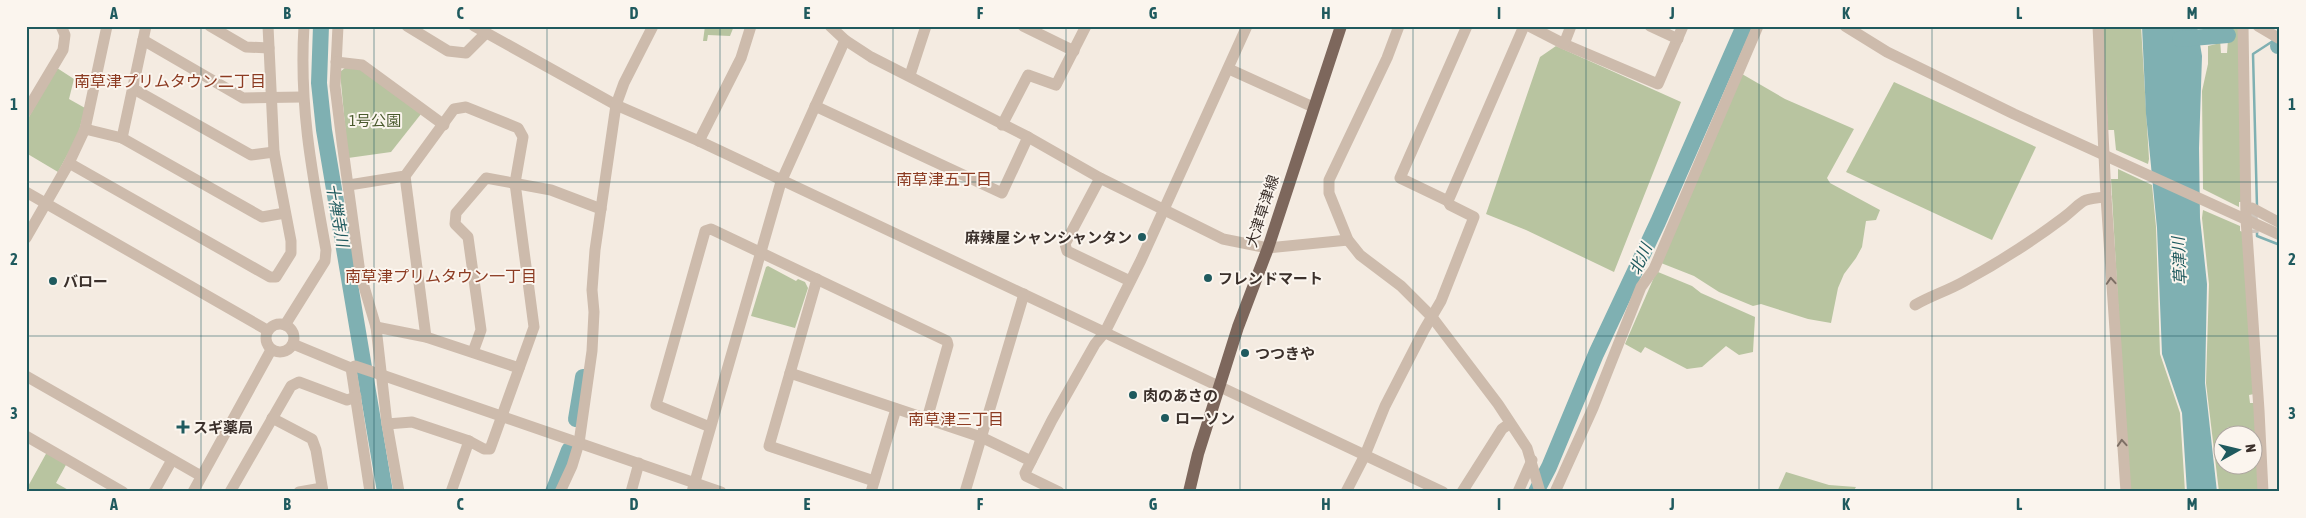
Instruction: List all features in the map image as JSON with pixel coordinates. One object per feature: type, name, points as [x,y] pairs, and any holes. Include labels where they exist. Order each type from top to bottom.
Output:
[{"type":"main road","name":"大津草津線","points":[[1189,492],[1238,327],[1268,248],[1313,106],[1341,26]]},
{"type":"street","points":[[26,112],[63,50],[65,35],[61,26]]},
{"type":"street","points":[[26,238],[69,163],[85,130],[107,26]]},
{"type":"street","points":[[122,138],[146,26]]},
{"type":"street","points":[[210,26],[246,47],[269,48]]},
{"type":"street","points":[[69,163],[270,277],[276,277],[291,253],[291,241],[274,152],[268,26]]},
{"type":"street","points":[[285,325],[325,261],[326,250],[307,139],[302,97],[304,26]]},
{"type":"street","points":[[338,26],[335,86],[360,273],[376,327],[378,374],[399,492]]},
{"type":"street","points":[[407,26],[448,51],[466,53],[486,33]]},
{"type":"street","points":[[474,26],[616,105],[699,141],[781,182],[1024,294],[1442,492]]},
{"type":"street","points":[[560,492],[572,466],[579,442],[592,351],[594,312],[592,290],[600,210],[616,105],[624,82],[653,26]]},
{"type":"street","points":[[699,141],[741,58],[751,26]]},
{"type":"street","points":[[830,26],[845,40],[871,57],[910,75],[1028,137],[1100,178],[1223,239],[1268,248],[1348,240]]},
{"type":"street","points":[[910,75],[926,26]]},
{"type":"street","points":[[1023,26],[1074,51]]},
{"type":"street","points":[[1002,125],[1028,75],[1056,86],[1086,26]]},
{"type":"street","points":[[1059,492],[1047,489],[1026,476],[1032,461],[1052,420],[1095,344],[1105,332],[1164,209],[1247,26]]},
{"type":"street","points":[[1399,26],[1387,58],[1329,180],[1329,193],[1348,240],[1360,255],[1401,286],[1432,317],[1498,404],[1509,424],[1527,448],[1540,492]]},
{"type":"street","points":[[1346,492],[1365,455],[1385,406],[1441,302],[1474,217],[1450,205],[1448,201],[1400,178],[1467,26]]},
{"type":"street","points":[[1448,201],[1524,26]]},
{"type":"street","points":[[1529,26],[1564,44],[1658,84],[1683,26]]},
{"type":"street","points":[[1564,44],[1571,26]]},
{"type":"street","points":[[1650,26],[1678,38]]},
{"type":"street","points":[[1556,492],[1593,408],[1641,287],[1654,269],[1758,26]]},
{"type":"street","points":[[1845,26],[1887,52],[2104,155],[2234,214],[2250,213],[2280,223]]},
{"type":"street","points":[[2092,26],[2098,135],[2104,155]]},
{"type":"street","points":[[2098,26],[2106,198],[2126,492]]},
{"type":"street","points":[[2243,26],[2263,492]]},
{"type":"street","points":[[2248,26],[2250,213]]},
{"type":"street","points":[[2258,26],[2280,39]]},
{"type":"street","points":[[143,40],[243,98],[302,97]]},
{"type":"street","points":[[693,487],[781,182],[845,40]]},
{"type":"street","points":[[336,62],[362,64],[444,125]]},
{"type":"street","points":[[1229,68],[1313,106]]},
{"type":"street","points":[[132,88],[251,155],[274,152]]},
{"type":"street","points":[[815,106],[1002,193],[1028,137]]},
{"type":"street","points":[[349,185],[405,176],[454,109],[466,107],[518,128],[523,137],[515,183],[534,327],[490,449],[484,450],[470,441],[412,422],[388,424]]},
{"type":"street","points":[[85,130],[122,138],[262,217],[286,213]]},
{"type":"street","points":[[405,176],[426,337]]},
{"type":"street","points":[[473,352],[480,330],[468,237],[455,224],[456,213],[486,178],[550,190],[600,210]]},
{"type":"street","points":[[1100,178],[1065,244],[1067,251],[1130,281]]},
{"type":"street","points":[[26,192],[268,330]]},
{"type":"street","points":[[1915,306],[1935,293],[1949,290],[2007,258],[2066,216],[2085,198],[2106,198]]},
{"type":"street","points":[[2250,213],[2280,235]]},
{"type":"street","points":[[710,427],[656,405],[704,235],[706,231],[711,230],[947,341],[948,344],[927,419]]},
{"type":"street","points":[[2253,233],[2262,358],[2268,492]]},
{"type":"street","points":[[817,279],[769,446],[873,487],[896,409]]},
{"type":"street","points":[[964,492],[1024,294]]},
{"type":"street","points":[[275,324],[285,325],[294,335],[293,344],[282,352],[271,350],[265,340],[268,330],[275,324]]},
{"type":"street","points":[[376,327],[426,337],[519,368]]},
{"type":"street","points":[[293,344],[353,367],[639,463],[693,487],[721,492]]},
{"type":"street","points":[[192,492],[271,350]]},
{"type":"street","points":[[353,367],[370,492]]},
{"type":"street","points":[[790,373],[980,437],[1032,461]]},
{"type":"street","points":[[26,376],[201,476]]},
{"type":"street","points":[[230,492],[294,382],[299,382],[347,400],[356,397]]},
{"type":"street","points":[[272,418],[312,439],[316,450],[322,490],[299,492]]},
{"type":"street","points":[[1462,492],[1502,429],[1509,424]]},
{"type":"street","points":[[26,436],[123,492]]},
{"type":"street","points":[[452,492],[470,441]]},
{"type":"street","points":[[154,492],[172,460]]},
{"type":"street","points":[[631,492],[639,463]]},
{"type":"street","points":[[1518,492],[1533,464]]},
{"type":"green space","points":[[705,26],[734,26],[730,36],[708,35],[707,41],[703,41]]},
{"type":"green space","points":[[2102,26],[2141,26],[2148,164],[2116,150],[2114,130],[2108,130]]},
{"type":"green space","points":[[2229,26],[2239,26],[2243,202],[2239,202],[2239,207],[2203,189],[2202,91],[2208,64],[2208,46],[2216,44],[2216,39],[2220,39],[2221,53],[2227,53]]},
{"type":"green space","points":[[1556,46],[1681,102],[1614,272],[1526,230],[1486,214],[1540,57]]},
{"type":"green space","name":"1号公園","points":[[346,67],[363,70],[421,114],[391,152],[348,158],[340,72]]},
{"type":"green space","points":[[57,68],[74,79],[69,99],[85,108],[78,135],[58,172],[26,153],[26,122]]},
{"type":"green space","points":[[1742,74],[1785,99],[1854,129],[1827,178],[1830,183],[1880,210],[1876,220],[1866,221],[1862,247],[1844,274],[1838,288],[1831,323],[1808,319],[1761,304],[1753,306],[1719,292],[1694,276],[1661,263]]},
{"type":"green space","points":[[1894,82],[2036,147],[1992,240],[1846,172]]},
{"type":"green space","points":[[2118,169],[2152,185],[2156,227],[2160,354],[2180,413],[2185,492],[2130,492],[2111,179],[2118,179]]},
{"type":"green space","points":[[2203,210],[2240,226],[2240,231],[2243,232],[2254,394],[2249,395],[2250,403],[2254,403],[2255,426],[2214,426],[2214,450],[2206,383],[2209,284],[2202,218]]},
{"type":"green space","points":[[768,266],[796,281],[798,279],[805,282],[808,288],[795,328],[751,316],[766,267]]},
{"type":"green space","points":[[1658,272],[1692,286],[1701,293],[1755,317],[1753,352],[1739,355],[1726,346],[1702,367],[1687,369],[1645,347],[1641,353],[1625,344]]},
{"type":"green space","points":[[47,452],[67,463],[56,483],[72,492],[29,492],[26,490]]},
{"type":"green space","points":[[1786,472],[1829,485],[1856,487],[1853,492],[1777,492]]},
{"type":"green space","points":[[2217,476],[2258,476],[2259,492],[2219,492]]},
{"type":"water","name":"草津川","points":[[2142,26],[2197,26],[2202,56],[2199,148],[2200,218],[2207,284],[2205,383],[2217,492],[2187,492],[2182,413],[2162,354],[2157,228],[2146,114]]},
{"type":"waterway","name":"十禅寺川","points":[[321,26],[319,83],[324,130],[385,492]]},
{"type":"waterway","name":"北川","points":[[1536,492],[1549,467],[1596,354],[1658,222],[1744,26]]},
{"type":"waterway","points":[[2180,39],[2228,35]]},
{"type":"waterway","points":[[2257,207],[2253,54],[2273,41]]},
{"type":"waterway","points":[[2257,230],[2257,236],[2280,245]]},
{"type":"waterway","name":"十禅寺川","points":[[576,419],[583,377]]},
{"type":"waterway","name":"十禅寺川","points":[[553,492],[569,450]]},
{"type":"tunnel","points":[[2252,213],[2253,233]]},
{"type":"place","name":"麻辣屋 シャンシャンタン","points":[[1142,237]]},
{"type":"place","name":"フレンドマート","points":[[1208,278]]},
{"type":"place","name":"バロー","points":[[53,281]]},
{"type":"place","name":"つつきや","points":[[1245,353]]},
{"type":"place","name":"肉のあさの","points":[[1133,395]]},
{"type":"place","name":"ローソン","points":[[1165,418]]},
{"type":"place","name":"スギ薬局","points":[[183,427]]},
{"type":"district","name":"南草津プリムタウン二丁目","points":[[170,81]]},
{"type":"district","name":"南草津五丁目","points":[[944,179]]},
{"type":"district","name":"南草津プリムタウン一丁目","points":[[441,276]]},
{"type":"district","name":"南草津三丁目","points":[[956,419]]}]
